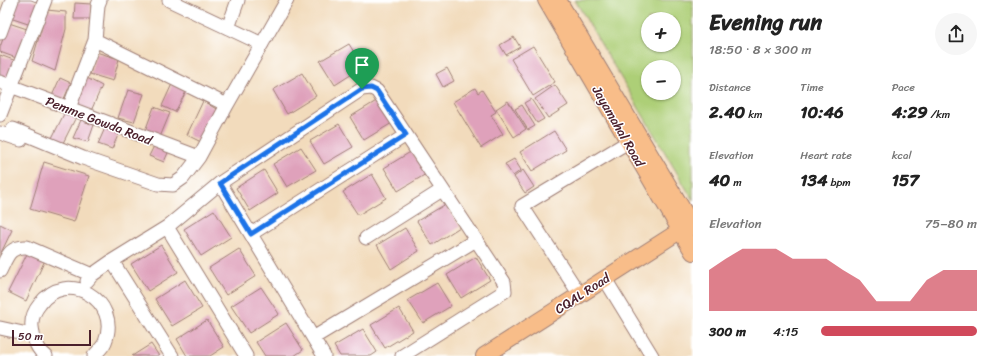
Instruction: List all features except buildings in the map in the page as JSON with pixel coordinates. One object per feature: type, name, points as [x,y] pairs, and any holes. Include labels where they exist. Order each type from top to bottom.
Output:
[{"type":"main road","name":"Jayamahal Road","points":[[546,0],[628,142],[688,227]]},
{"type":"main road","name":"Jayamahal Road","points":[[558,0],[688,227],[693,252]]},
{"type":"main road","name":"CQAL Road","points":[[484,356],[688,227]]},
{"type":"street","points":[[0,33],[12,0]]},
{"type":"street","points":[[0,115],[5,84],[45,0]]},
{"type":"street","points":[[69,108],[95,40],[98,5],[100,0]]},
{"type":"street","points":[[169,0],[262,44]]},
{"type":"street","points":[[228,28],[238,0]]},
{"type":"street","points":[[13,129],[84,158],[158,184],[173,185],[182,178],[199,157],[227,104],[287,0]]},
{"type":"street","points":[[95,40],[227,104]]},
{"type":"street","name":"Pemme Gowda Road","points":[[5,84],[199,157]]},
{"type":"street","points":[[81,290],[92,275],[167,227],[220,183],[362,89],[371,88],[377,91],[504,282],[506,291],[402,356]]},
{"type":"street","points":[[0,133],[85,163]]},
{"type":"street","points":[[251,234],[406,135]]},
{"type":"street","points":[[580,295],[522,206],[628,142]]},
{"type":"street","points":[[220,183],[324,356]]},
{"type":"street","points":[[366,238],[442,190]]},
{"type":"street","points":[[167,227],[246,356]]},
{"type":"street","points":[[313,338],[476,240]]},
{"type":"street","points":[[0,271],[10,252],[18,246],[27,247],[92,275]]},
{"type":"street","points":[[112,261],[172,356]]},
{"type":"street","points":[[605,279],[652,356]]},
{"type":"street","points":[[46,356],[36,345],[32,335],[32,322],[34,315],[36,309],[44,298],[55,291],[68,288],[81,290],[93,295],[102,305],[107,317],[108,330],[105,343],[94,356]]},
{"type":"street","points":[[0,328],[32,335]]},
{"type":"green space","points":[[575,0],[693,0],[693,200]]},
{"type":"route","points":[[371,88],[377,91],[406,135],[251,234],[220,183],[362,89],[371,88]]}]
